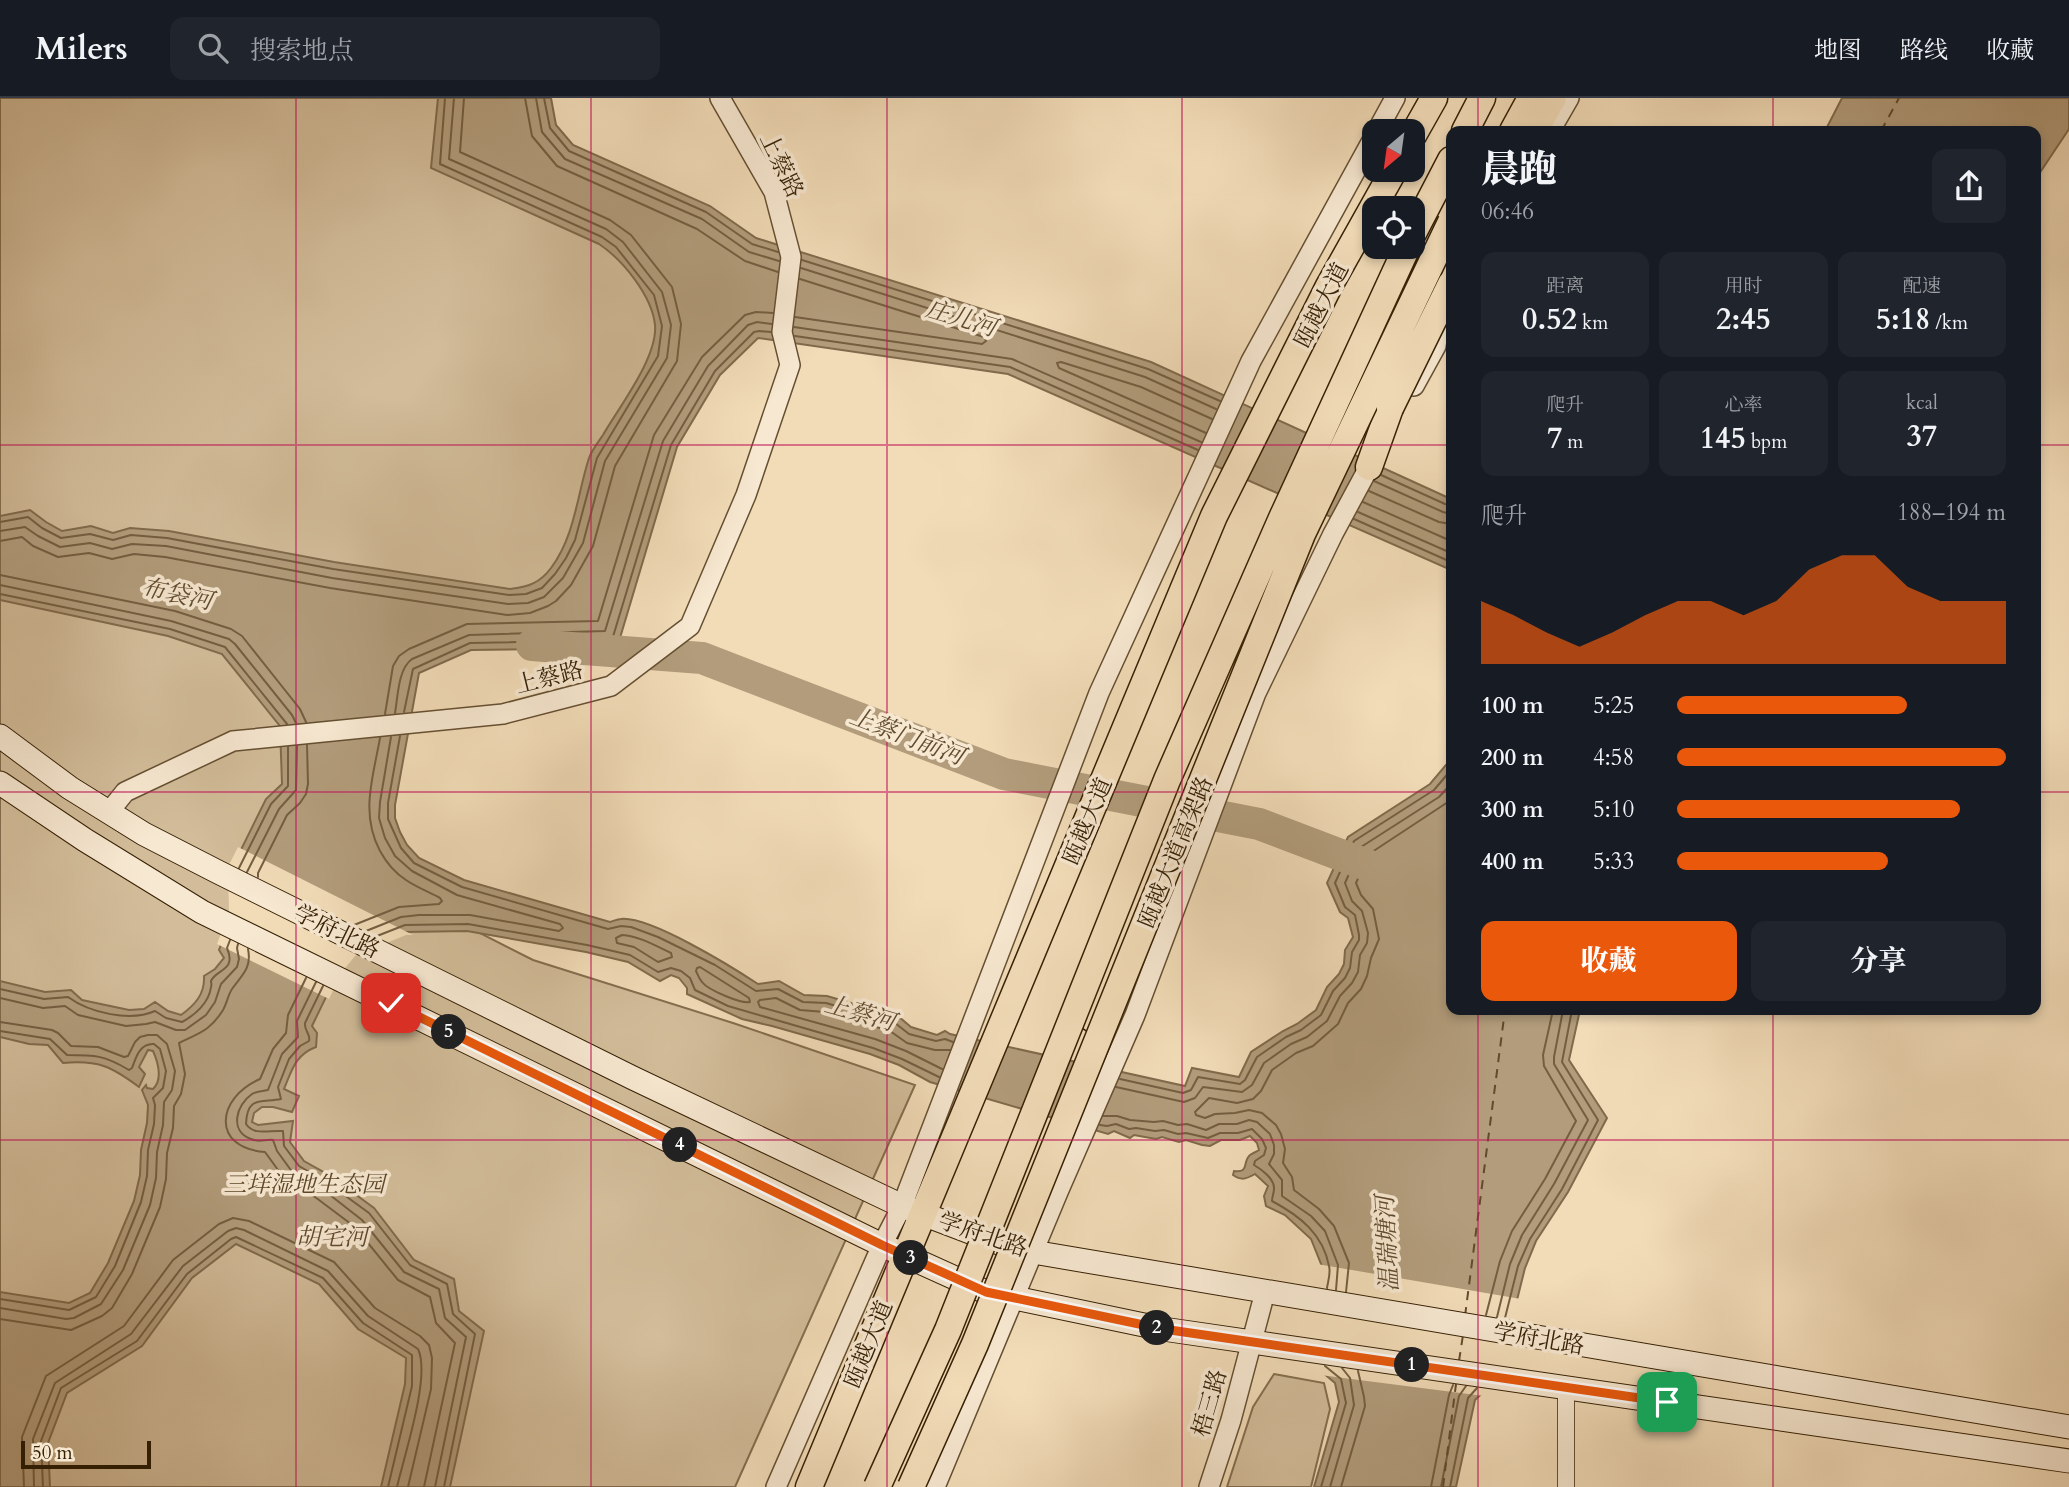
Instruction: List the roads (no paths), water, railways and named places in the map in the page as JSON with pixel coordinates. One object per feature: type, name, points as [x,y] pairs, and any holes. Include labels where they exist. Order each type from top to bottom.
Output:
[{"type":"highway","points":[[1422,119],[1434,98]]},
{"type":"highway","points":[[1468,126],[1482,98]]},
{"type":"highway","points":[[1501,126],[1516,98]]},
{"type":"highway","points":[[1516,126],[1531,98]]},
{"type":"highway","points":[[1537,126],[1553,98]]},
{"type":"highway","points":[[1425,210],[1446,170]]},
{"type":"highway","name":"瓯越大道","points":[[809,1487],[840,1412],[893,1250],[963,1117],[1214,516],[1329,286],[1387,182]]},
{"type":"highway","name":"瓯越大道高架路","points":[[911,1487],[986,1318],[1302,534],[1446,232]]},
{"type":"highway","name":"瓯越大道高架路","points":[[877,1487],[948,1330],[1167,780],[1282,517],[1401,259]]},
{"type":"highway","points":[[904,1487],[1047,1147],[1152,862],[1261,597],[1337,451],[1446,274]]},
{"type":"highway","points":[[1369,467],[1390,408],[1446,276]]},
{"type":"highway","points":[[798,1487],[840,1412]]},
{"type":"main road","name":"学府北路","points":[[0,736],[70,788],[144,834],[218,872],[645,1084],[912,1210],[1007,1246],[2069,1427]]},
{"type":"main road","name":"学府北路","points":[[0,783],[85,840],[202,912],[893,1250],[986,1292],[1163,1329],[2069,1461]]},
{"type":"street","name":"上蔡路","points":[[109,812],[125,792],[233,741],[503,714],[611,687],[690,626],[746,495],[790,365],[782,332],[790,257],[774,192],[720,98]]},
{"type":"street","points":[[1384,119],[1395,98]]},
{"type":"street","points":[[1553,126],[1569,98]]},
{"type":"street","points":[[912,1210],[1099,693],[1251,360],[1362,158]]},
{"type":"street","points":[[1436,346],[1446,290]]},
{"type":"street","points":[[935,1487],[1135,1015],[1256,694],[1333,534],[1446,326]]},
{"type":"street","points":[[776,1487],[893,1250]]},
{"type":"street","name":"梧三路","points":[[1209,1487],[1231,1420],[1265,1292]]},
{"type":"street","points":[[1566,1387],[1566,1487]]},
{"type":"water","points":[[438,98],[551,98],[556,125],[573,145],[710,206],[756,238],[1151,362],[1446,497],[1446,568],[1008,374],[758,338],[720,375],[677,447],[617,648],[471,650],[419,673],[395,805],[395,818],[407,845],[419,858],[464,880],[610,922],[634,920],[651,926],[691,944],[758,984],[779,981],[804,995],[827,996],[899,1017],[911,1027],[937,1035],[945,1031],[1185,1086],[1192,1068],[1239,1077],[1251,1052],[1316,1010],[1327,987],[1339,974],[1344,964],[1345,950],[1353,937],[1348,918],[1340,912],[1327,883],[1348,837],[1430,784],[1446,765],[1446,1015],[1579,1015],[1569,1060],[1607,1118],[1568,1192],[1536,1241],[1525,1268],[1499,1372],[1490,1386],[1475,1400],[1456,1487],[1314,1487],[1339,1402],[1335,1383],[1322,1372],[1323,1269],[1311,1239],[1285,1215],[1266,1206],[1264,1196],[1268,1186],[1255,1174],[1244,1179],[1233,1175],[1234,1171],[1244,1169],[1250,1155],[1259,1150],[1257,1143],[1250,1136],[1240,1140],[1221,1140],[1210,1146],[1162,1137],[1156,1139],[1134,1135],[1130,1138],[1114,1131],[1108,1134],[930,1082],[899,1065],[870,1054],[742,1019],[687,994],[687,988],[679,978],[671,975],[660,981],[628,962],[467,931],[405,932],[353,953],[339,970],[312,1026],[317,1033],[316,1047],[299,1059],[284,1089],[299,1096],[292,1112],[262,1107],[254,1113],[252,1122],[258,1125],[293,1121],[290,1142],[304,1161],[329,1175],[374,1208],[414,1260],[454,1279],[459,1311],[484,1331],[450,1487],[381,1487],[405,1384],[406,1358],[358,1329],[319,1284],[236,1244],[192,1278],[142,1346],[67,1393],[48,1443],[50,1487],[0,1487],[0,1292],[69,1303],[90,1293],[108,1263],[134,1201],[147,1123],[148,1105],[142,1090],[146,1085],[147,1088],[153,1089],[159,1076],[153,1051],[148,1050],[139,1067],[145,1074],[139,1087],[104,1066],[63,1063],[48,1045],[29,1044],[0,1037],[0,981],[45,992],[71,990],[82,1000],[129,1010],[144,1009],[155,1002],[168,1011],[181,1015],[198,998],[203,988],[204,976],[215,969],[224,958],[219,950],[233,914],[232,868],[266,799],[282,784],[280,726],[222,654],[168,636],[0,600],[0,516],[30,510],[62,531],[91,526],[113,533],[130,528],[169,531],[334,562],[510,589],[538,581],[551,568],[565,543],[590,455],[644,366],[654,338],[653,314],[635,280],[617,259],[599,244],[431,168]]},
{"type":"water","points":[[1842,98],[2069,98],[2069,129],[2041,171],[2041,126],[1828,126]]},
{"type":"waterway","name":"上蔡门前河","points":[[532,645],[702,658],[1004,774],[1259,824],[1446,895]]},
{"type":"water label","name":"庄儿河","points":[[961,318]]},
{"type":"water label","name":"布袋河","points":[[177,594]]},
{"type":"water label","name":"上蔡河","points":[[860,1013]]},
{"type":"water label","name":"胡宅河","points":[[332,1237]]},
{"type":"water label","name":"温瑞塘河","points":[[1387,1244]]},
{"type":"park label","name":"三垟湿地生态园","points":[[304,1184]]}]
